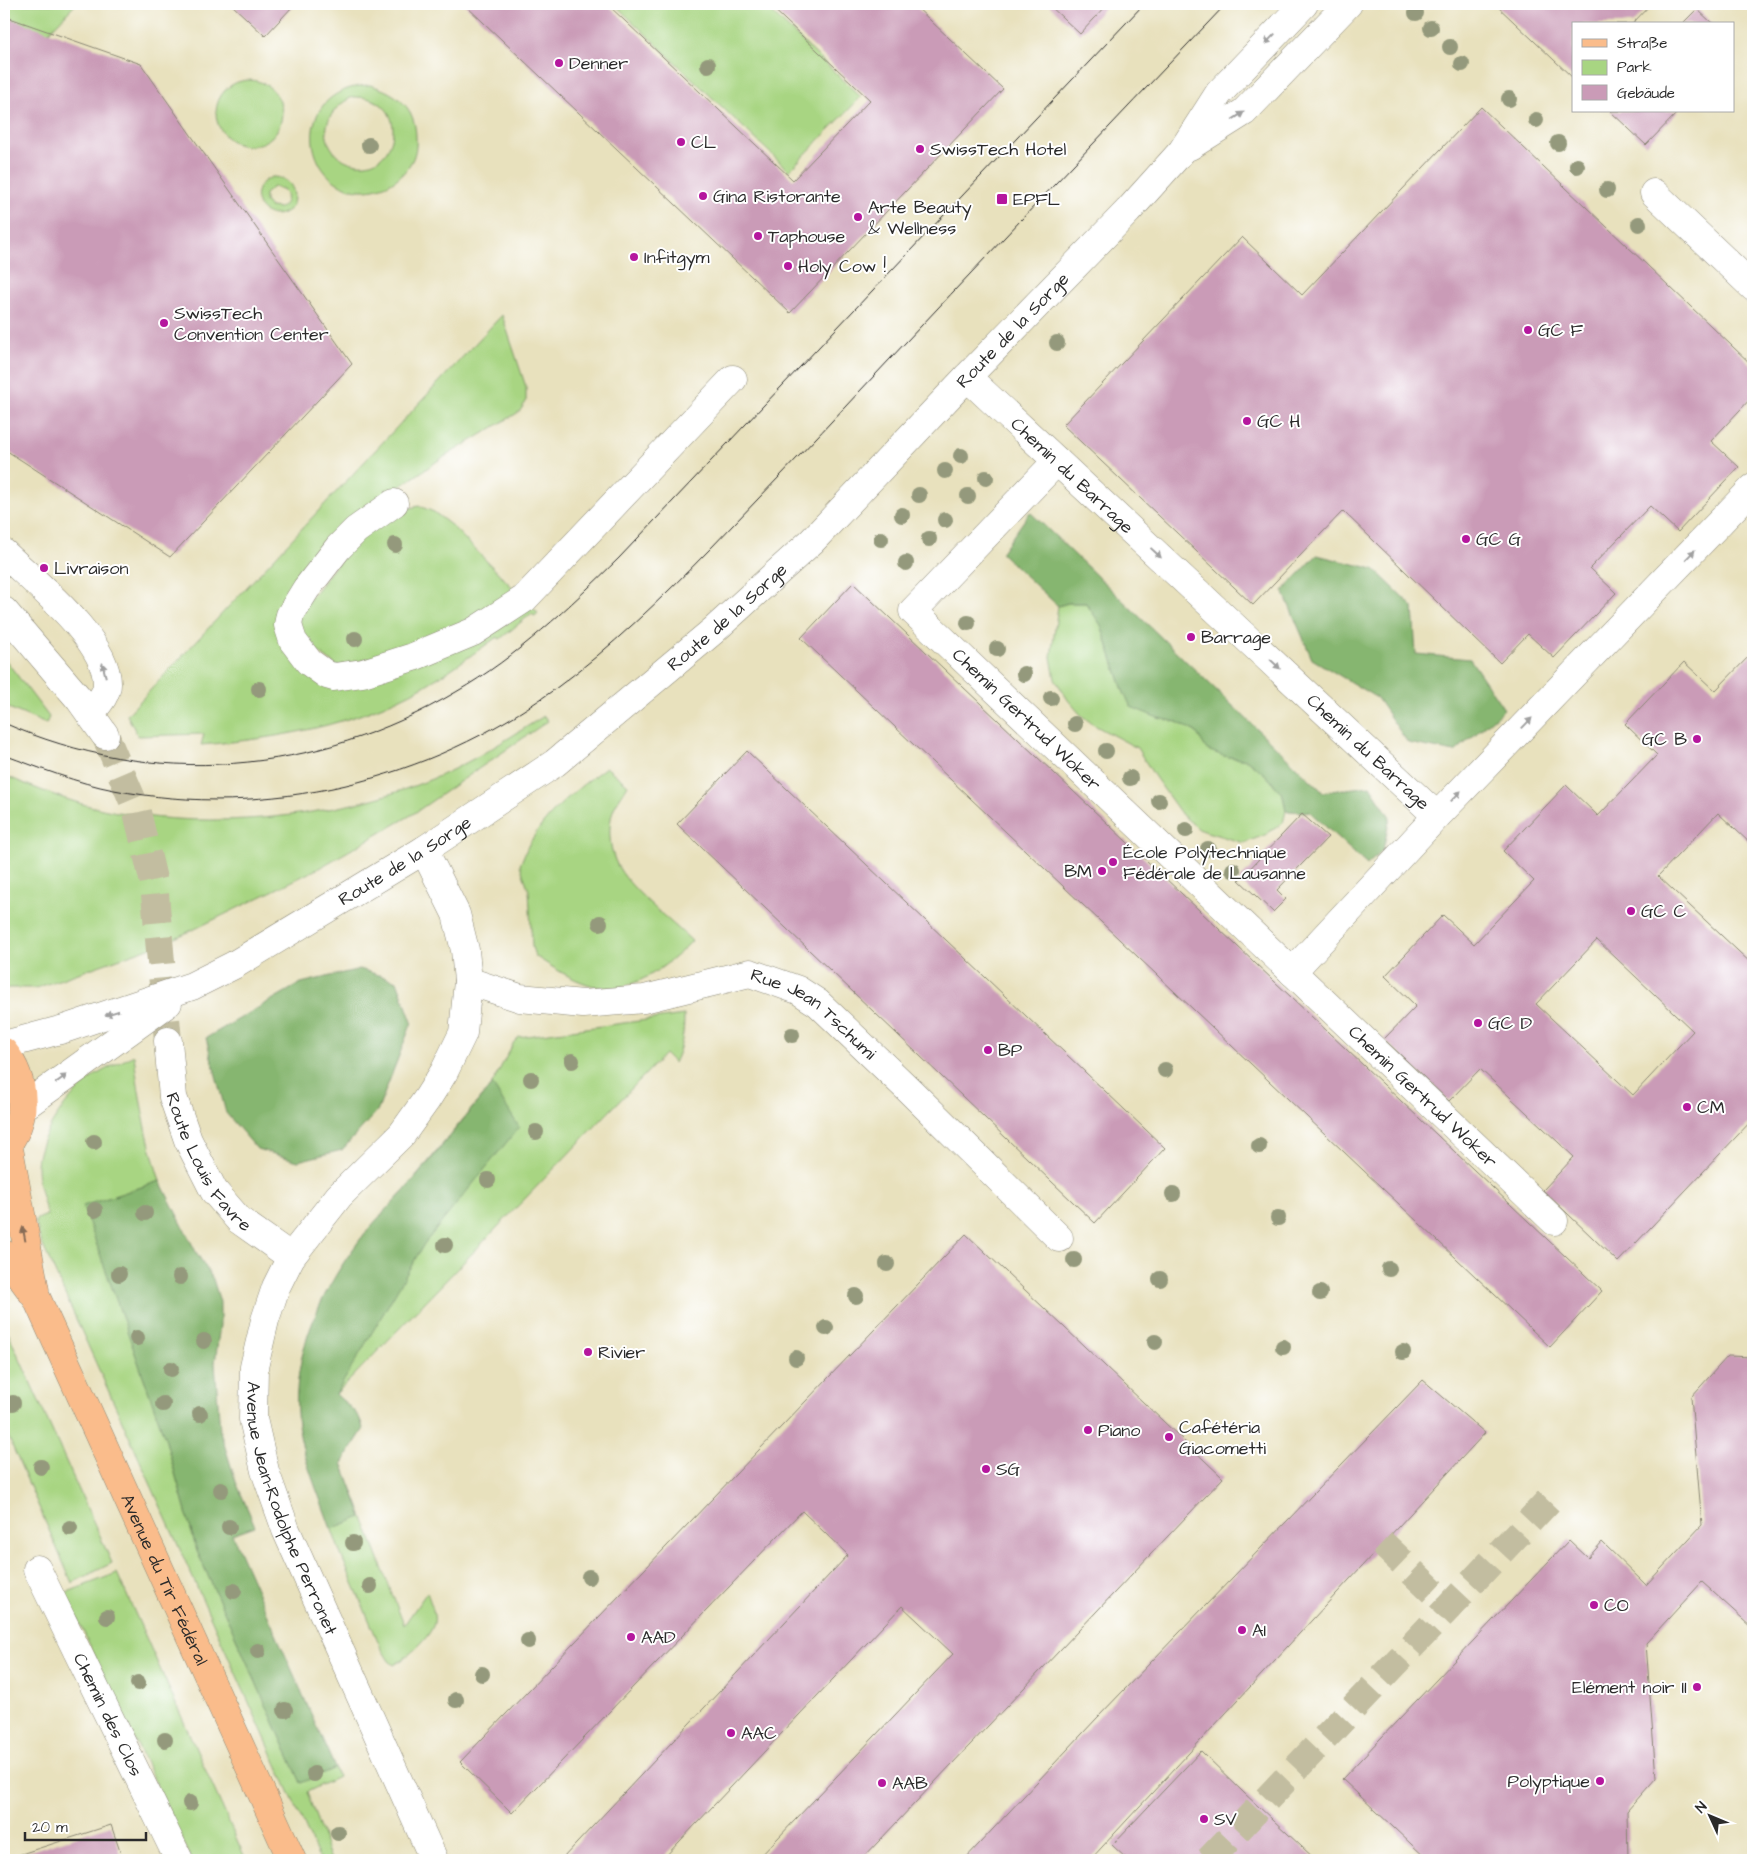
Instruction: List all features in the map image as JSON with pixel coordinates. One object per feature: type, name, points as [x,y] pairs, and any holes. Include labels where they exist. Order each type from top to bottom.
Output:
[{"type":"main road","points":[[4,1052],[18,1074],[22,1108],[17,1126],[6,1146]]},
{"type":"main road","name":"Avenue du Tir Fédéral","points":[[6,1146],[37,1299]]},
{"type":"main road","name":"Avenue du Tir Fédéral","points":[[4,1254],[37,1299],[292,1860]]},
{"type":"street","name":"Route de la Sorge","points":[[4,1045],[64,1029],[192,986],[234,965],[424,850],[555,763],[713,631],[812,540],[1128,211],[1182,151],[1219,94],[1304,4]]},
{"type":"street","name":"Route de la Sorge","points":[[1182,151],[1244,112],[1348,4]]},
{"type":"street","points":[[1654,193],[1753,287]]},
{"type":"street","name":"Chemin du Barrage","points":[[967,377],[1437,816],[1753,488]]},
{"type":"street","points":[[394,503],[363,524],[338,548],[306,589],[290,615],[288,625],[293,641],[303,656],[317,669],[334,677],[363,673],[390,666],[444,645],[473,632],[524,599],[733,379]]},
{"type":"street","name":"Chemin Gertrud Woker","points":[[1057,460],[913,611],[1554,1221]]},
{"type":"street","points":[[4,553],[75,622],[90,639],[98,653],[107,684],[98,724],[80,700],[4,611]]},
{"type":"street","points":[[1292,972],[1437,816]]},
{"type":"street","name":"Avenue Jean-Rodolphe Perronet","points":[[424,850],[456,914],[465,950],[468,981],[463,1033],[444,1072],[402,1134],[339,1196],[291,1257],[276,1287],[265,1320],[254,1367],[253,1419],[265,1471],[286,1530],[434,1860]]},
{"type":"street","name":"Rue Jean Tschumi","points":[[468,981],[520,998],[583,1004],[644,999],[750,973],[798,990],[818,1003],[1059,1238]]},
{"type":"street","name":"Route de la Sorge","points":[[22,1108],[192,986]]},
{"type":"street","name":"Route Louis Favre","points":[[168,1041],[173,1097],[188,1140],[214,1191],[238,1220],[291,1257]]},
{"type":"street","name":"Chemin des Clos","points":[[38,1569],[179,1860]]},
{"type":"green space","points":[[4,4],[76,4],[41,40],[4,27]]},
{"type":"green space","points":[[614,4],[763,4],[861,97],[789,171]]},
{"type":"green space","points":[[249,80],[262,83],[272,90],[279,100],[282,113],[279,126],[272,136],[262,143],[249,146],[236,143],[226,136],[219,126],[216,113],[219,100],[226,90],[236,83]]},
{"type":"green space","points":[[370,85],[380,88],[404,103],[413,118],[416,144],[412,161],[404,172],[388,185],[378,188],[353,189],[334,180],[320,165],[313,145],[314,124],[323,105],[342,91]],"holes":[[[353,97],[372,100],[384,107],[391,119],[393,132],[390,144],[383,155],[372,162],[358,164],[344,160],[337,155],[327,138],[328,122],[337,107]]]},
{"type":"green space","points":[[272,177],[284,179],[288,182],[294,195],[292,207],[283,213],[274,215],[266,212],[260,207],[257,199],[257,191],[262,183]],"holes":[[[273,187],[283,189],[286,194],[285,204],[280,208],[270,207],[265,201],[265,194]]]},
{"type":"green space","points":[[502,315],[526,387],[526,402],[519,412],[439,460],[386,496],[285,604],[321,680],[531,606],[538,613],[535,616],[531,614],[500,639],[497,637],[424,686],[397,700],[343,720],[288,734],[201,745],[204,734],[138,736],[127,715]]},
{"type":"green space","points":[[419,506],[434,512],[452,526],[518,593],[484,614],[405,651],[337,666],[302,640],[298,614],[355,541],[400,510]]},
{"type":"green space","points":[[1030,512],[1323,792],[1370,786],[1390,817],[1383,850],[1367,865],[1310,812],[1286,811],[1283,795],[1266,775],[1247,760],[1224,756],[1207,750],[1196,732],[1177,722],[1158,718],[1131,707],[1124,693],[1101,625],[1086,603],[1068,603],[1058,606],[1001,553]]},
{"type":"green space","points":[[1317,555],[1374,569],[1413,607],[1416,654],[1470,659],[1504,709],[1455,752],[1408,743],[1377,698],[1312,659],[1283,591]]},
{"type":"green space","points":[[1068,603],[1086,603],[1101,625],[1124,693],[1158,718],[1177,722],[1196,732],[1208,750],[1224,756],[1247,760],[1266,775],[1283,795],[1286,811],[1283,823],[1265,835],[1244,843],[1200,830],[1182,815],[1137,748],[1094,725],[1081,715],[1068,700],[1055,679],[1051,657],[1058,606]]},
{"type":"green space","points":[[4,658],[49,717],[46,724],[4,706]]},
{"type":"green space","points":[[544,716],[548,721],[413,814],[319,868],[166,942],[36,988],[4,988],[4,775],[72,801],[126,813],[173,819],[222,820],[272,817],[321,810],[369,800],[415,786],[456,768]]},
{"type":"green space","points":[[606,767],[628,785],[614,808],[610,822],[611,846],[616,862],[633,887],[692,941],[659,970],[633,983],[605,988],[575,979],[535,956],[532,947],[529,891],[520,865],[529,844],[545,821],[574,792]]},
{"type":"green space","points":[[360,969],[397,981],[412,1022],[378,1110],[342,1150],[298,1161],[257,1149],[226,1113],[206,1038],[301,983]]},
{"type":"green space","points":[[684,1015],[682,1040],[674,1063],[665,1054],[336,1394],[357,1414],[362,1424],[363,1430],[342,1463],[404,1625],[427,1592],[433,1611],[434,1623],[432,1629],[412,1652],[394,1665],[389,1661],[381,1648],[341,1555],[306,1458],[298,1424],[297,1394],[304,1349],[319,1309],[340,1269],[366,1232],[405,1190],[492,1084],[514,1042],[519,1037]]},
{"type":"green space","points":[[134,1055],[144,1119],[160,1181],[84,1206],[166,1441],[197,1551],[301,1782],[335,1768],[338,1777],[307,1792],[331,1860],[320,1860],[40,1239],[35,1220],[47,1215],[39,1185],[37,1166],[43,1141],[57,1115],[86,1082]]},
{"type":"green space","points":[[492,1084],[519,1127],[424,1244],[336,1394],[357,1414],[362,1424],[363,1430],[342,1463],[362,1517],[331,1529],[307,1464],[298,1424],[299,1372],[304,1347],[313,1322],[336,1274],[351,1252],[371,1226],[427,1164]]},
{"type":"green space","points":[[160,1181],[196,1252],[213,1279],[220,1302],[220,1325],[215,1363],[220,1431],[236,1482],[255,1526],[232,1534],[335,1768],[301,1783],[197,1551],[166,1441],[83,1206]]},
{"type":"green space","points":[[4,1324],[112,1563],[72,1583],[4,1427]]},
{"type":"green space","points":[[117,1573],[246,1860],[192,1860],[65,1593]]},
{"type":"building","points":[[231,4],[295,4],[265,36]]},
{"type":"building","name":"CL","points":[[464,4],[607,4],[793,180],[870,100],[768,4],[913,4],[1003,89],[790,313]]},
{"type":"building","points":[[1048,4],[1108,4],[1080,34]]},
{"type":"building","points":[[1495,4],[1651,4],[1634,22],[1572,22],[1572,77]]},
{"type":"building","points":[[1697,9],[1711,22],[1684,22]]},
{"type":"building","name":"SwissTech Convention Center","points":[[4,16],[141,64],[352,364],[170,557],[4,449]]},
{"type":"building","points":[[1481,107],[1753,366],[1753,396],[1711,441],[1739,467],[1678,532],[1650,506],[1590,568],[1616,593],[1554,658],[1528,634],[1500,663],[1343,511],[1253,605],[1063,425],[1242,237],[1302,295]]},
{"type":"building","points":[[1611,112],[1678,112],[1646,145]]},
{"type":"building","name":"BM","points":[[853,583],[1602,1291],[1550,1347],[801,638]]},
{"type":"building","points":[[1753,652],[1753,842],[1751,844],[1718,813],[1658,876],[1753,965],[1753,1119],[1618,1262],[1543,1190],[1574,1157],[1480,1069],[1449,1101],[1384,1039],[1416,1006],[1385,976],[1443,915],[1474,944],[1534,881],[1503,851],[1566,785],[1598,816],[1657,755],[1625,724],[1684,662],[1715,691]],"holes":[[[1597,940],[1693,1031],[1633,1095],[1536,1004]]]},
{"type":"building","name":"BP","points":[[747,751],[1165,1148],[1095,1223],[677,824]]},
{"type":"building","points":[[1302,814],[1328,837],[1277,890],[1286,899],[1273,912],[1239,880]]},
{"type":"building","points":[[966,1234],[1223,1478],[861,1860],[757,1860],[953,1654],[902,1606],[662,1860],[561,1860],[848,1555],[802,1511],[512,1813],[460,1762]]},
{"type":"building","name":"CO","points":[[1728,1356],[1753,1357],[1753,1628],[1702,1582],[1646,1643],[1656,1778],[1627,1811],[1628,1860],[1428,1860],[1342,1779],[1569,1540],[1588,1558],[1602,1542],[1646,1585],[1702,1525],[1691,1397]]},
{"type":"building","name":"AI","points":[[1423,1380],[1485,1433],[1090,1860],[964,1860],[1097,1718]]},
{"type":"building","name":"SV","points":[[1201,1751],[1316,1860],[1128,1860],[1112,1845]]},
{"type":"building","points":[[111,1825],[123,1860],[20,1860],[18,1855]]},
{"type":"tunnel","points":[[105,735],[136,808],[154,883],[168,1041]]},
{"type":"tunnel","points":[[1382,1543],[1449,1607],[1552,1497]]},
{"type":"tunnel","points":[[1209,1860],[1449,1607]]},
{"type":"tram line","points":[[4,723],[60,744],[118,758],[176,764],[233,763],[291,756],[347,741],[402,720],[456,692],[500,663],[542,630],[619,558],[1144,4]]},
{"type":"tram line","points":[[4,755],[72,779],[114,790],[172,798],[230,800],[288,795],[345,785],[401,769],[454,748],[506,721],[576,673],[616,640],[673,586],[785,471],[1226,4]]},
{"type":"place","name":"Denner","points":[[559,63]]},
{"type":"place","name":"CL","points":[[681,142]]},
{"type":"place","name":"SwissTech Hotel","points":[[920,149]]},
{"type":"place","name":"Gina Ristorante","points":[[703,196]]},
{"type":"place","name":"EPFL","points":[[1002,199]]},
{"type":"place","name":"Arte Beauty & Wellness","points":[[858,217]]},
{"type":"place","name":"Taphouse","points":[[758,236]]},
{"type":"place","name":"Infitgym","points":[[634,257]]},
{"type":"place","name":"Holy Cow !","points":[[788,266]]},
{"type":"place","name":"SwissTech Convention Center","points":[[164,323]]},
{"type":"place","name":"GC F","points":[[1528,330]]},
{"type":"place","name":"GC H","points":[[1247,421]]},
{"type":"place","name":"GC G","points":[[1466,539]]},
{"type":"place","name":"Livraison","points":[[44,568]]},
{"type":"place","name":"Barrage","points":[[1191,637]]},
{"type":"place","name":"GC B","points":[[1697,739]]},
{"type":"place","name":"École Polytechnique Fédérale de Lausanne","points":[[1113,862]]},
{"type":"place","name":"BM","points":[[1102,871]]},
{"type":"place","name":"GC C","points":[[1631,911]]},
{"type":"place","name":"GC D","points":[[1478,1023]]},
{"type":"place","name":"BP","points":[[988,1050]]},
{"type":"place","name":"CM","points":[[1687,1107]]},
{"type":"place","name":"Rivier","points":[[588,1352]]},
{"type":"place","name":"Piano","points":[[1088,1430]]},
{"type":"place","name":"Cafétéria Giacometti","points":[[1169,1437]]},
{"type":"place","name":"SG","points":[[986,1469]]},
{"type":"place","name":"CO","points":[[1594,1605]]},
{"type":"place","name":"AI","points":[[1242,1630]]},
{"type":"place","name":"AAD","points":[[631,1637]]},
{"type":"place","name":"Elément noir II","points":[[1697,1687]]},
{"type":"place","name":"AAC","points":[[731,1733]]},
{"type":"place","name":"Polyptique","points":[[1600,1781]]},
{"type":"place","name":"AAB","points":[[882,1783]]},
{"type":"place","name":"SV","points":[[1204,1819]]}]
